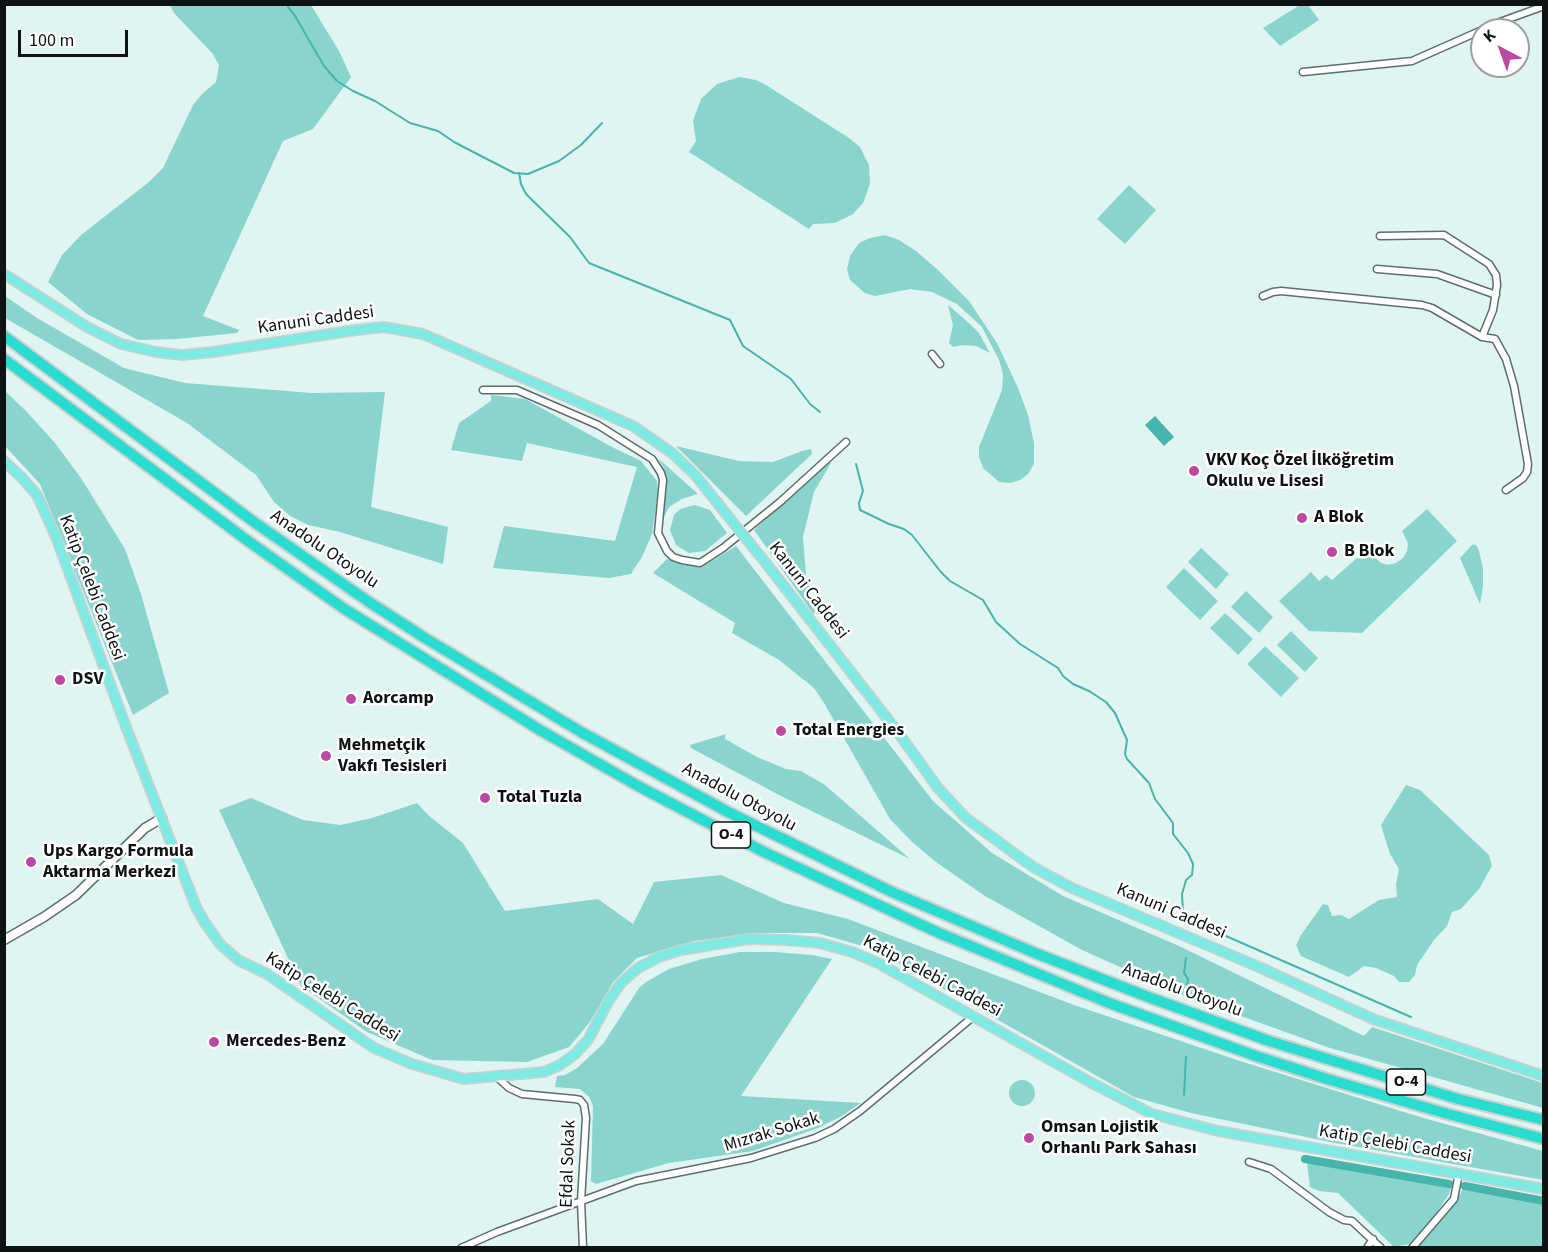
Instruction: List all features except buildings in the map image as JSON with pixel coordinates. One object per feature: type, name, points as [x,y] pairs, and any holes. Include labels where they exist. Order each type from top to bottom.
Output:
[{"type":"highway","name":"Anadolu Otoyolu","points":[[4,336],[254,522],[406,626],[581,732],[741,818],[814,855],[931,909],[1035,954],[1151,998],[1280,1044],[1458,1099],[1544,1120]]},
{"type":"highway","name":"Anadolu Otoyolu","points":[[4,359],[248,541],[343,608],[540,730],[638,786],[764,852],[939,933],[1110,1004],[1327,1079],[1544,1139]]},
{"type":"main road","name":"Kanuni Caddesi","points":[[4,274],[87,327],[121,344],[182,355],[384,327],[423,334],[633,426],[672,453],[696,476],[897,731],[938,788],[966,818],[1033,867],[1072,888],[1373,1018],[1544,1076]]},
{"type":"main road","name":"Katip Çelebi Caddesi","points":[[4,460],[37,495],[56,537],[196,907],[215,938],[238,960],[267,974],[374,1048],[412,1064],[464,1079],[544,1072],[560,1065],[575,1054],[588,1040],[609,1000],[621,983],[638,968],[659,957],[681,950],[748,939],[820,943],[852,952],[878,963],[1106,1091],[1152,1114],[1218,1131],[1544,1189]]},
{"type":"street","points":[[1303,72],[1412,61],[1500,22],[1544,6]]},
{"type":"street","points":[[1380,236],[1435,234],[1451,238],[1492,267],[1497,280],[1496,295],[1482,338]]},
{"type":"street","points":[[1377,269],[1430,273],[1496,295]]},
{"type":"street","points":[[1263,296],[1281,291],[1422,305],[1432,308],[1482,338],[1495,339],[1506,359],[1514,386],[1528,464],[1527,472],[1522,478],[1506,490]]},
{"type":"street","points":[[932,354],[940,364]]},
{"type":"street","points":[[483,390],[517,390],[598,425],[652,459],[661,472],[663,480],[658,533],[667,551],[682,560],[700,563],[723,548],[780,502],[846,442]]},
{"type":"street","points":[[4,940],[76,895],[145,828],[162,818]]},
{"type":"street","name":"Mızrak Sokak","points":[[461,1248],[581,1201],[654,1176],[763,1155],[834,1129],[860,1112],[974,1016]]},
{"type":"street","name":"Efdal Sokak","points":[[497,1077],[509,1088],[522,1094],[580,1100],[584,1105],[586,1118],[581,1201],[583,1248]]},
{"type":"street","points":[[1248,1162],[1271,1169],[1329,1212],[1344,1220],[1352,1221],[1381,1248]]},
{"type":"street","points":[[1412,1248],[1454,1199],[1459,1173]]},
{"type":"street","points":[[1367,1248],[1373,1239]]},
{"type":"shaded area","points":[[170,5],[311,5],[339,51],[351,77],[313,129],[283,141],[203,316],[239,330],[237,333],[138,340],[87,314],[48,282],[62,255],[81,235],[149,182],[163,168],[193,105],[216,82],[219,65],[212,53],[174,13]]},
{"type":"shaded area","points":[[1300,5],[1308,5],[1319,20],[1280,46],[1263,28]]},
{"type":"shaded area","points":[[739,77],[756,80],[766,85],[860,147],[869,165],[870,184],[863,203],[853,214],[835,223],[813,224],[809,229],[689,152],[696,141],[693,121],[701,99],[717,84]]},
{"type":"shaded area","points":[[1129,185],[1156,210],[1125,244],[1097,219]]},
{"type":"shaded area","points":[[885,235],[899,240],[916,251],[937,269],[969,301],[997,343],[1028,415],[1034,443],[1034,464],[1028,474],[1020,480],[1010,483],[999,482],[983,468],[979,457],[979,447],[1002,390],[1003,374],[999,360],[982,327],[957,304],[932,292],[910,289],[875,296],[865,293],[850,280],[847,269],[850,256],[859,243]]},
{"type":"shaded area","points":[[5,296],[37,318],[124,368],[185,383],[312,393],[385,392],[371,507],[448,527],[443,564],[340,532],[308,525],[290,516],[274,502],[256,475],[187,423],[5,318]]},
{"type":"shaded area","points":[[948,305],[979,333],[990,353],[976,346],[953,347],[949,343],[953,325]]},
{"type":"shaded area","points":[[5,391],[55,443],[81,478],[125,549],[141,594],[169,693],[133,715],[40,484],[5,446]]},
{"type":"shaded area","points":[[491,395],[525,399],[641,461],[657,481],[658,493],[652,534],[642,557],[631,574],[609,578],[493,568],[504,526],[615,541],[637,467],[527,443],[522,461],[451,450],[459,423],[491,401]]},
{"type":"shaded area","points":[[1155,416],[1174,437],[1164,446],[1145,425]]},
{"type":"shaded area","points":[[676,446],[739,461],[773,462],[811,449],[812,454],[746,516]]},
{"type":"shaded area","points":[[659,459],[698,494],[682,499],[669,507],[663,519],[665,471]]},
{"type":"shaded area","points":[[827,463],[831,463],[814,492],[803,537],[806,575],[815,609],[814,615],[754,530]]},
{"type":"shaded area","points":[[695,505],[710,510],[727,533],[705,551],[689,553],[676,545],[670,530],[674,515],[680,509]]},
{"type":"shaded area","points":[[1427,509],[1457,541],[1362,633],[1309,631],[1279,601],[1311,572],[1319,581],[1326,575],[1332,580],[1366,550],[1381,563],[1388,565],[1396,563],[1407,551],[1408,543],[1402,531]]},
{"type":"shaded area","points":[[1473,544],[1479,551],[1483,569],[1480,604],[1460,558]]},
{"type":"shaded area","points":[[736,546],[933,801],[992,853],[1063,896],[1179,946],[1364,1036],[1372,1027],[1543,1083],[1543,1108],[1330,1048],[1185,996],[1082,950],[985,896],[936,862],[890,819],[814,688],[779,660],[732,633],[735,623],[653,573],[667,559],[702,567]]},
{"type":"shaded area","points":[[1201,548],[1229,574],[1216,589],[1188,562]]},
{"type":"shaded area","points":[[1184,568],[1218,601],[1200,620],[1166,587]]},
{"type":"shaded area","points":[[1246,591],[1273,617],[1259,633],[1231,607]]},
{"type":"shaded area","points":[[1225,613],[1253,639],[1238,655],[1210,628]]},
{"type":"shaded area","points":[[1291,631],[1318,658],[1305,672],[1277,645]]},
{"type":"shaded area","points":[[1265,646],[1299,678],[1281,697],[1247,664]]},
{"type":"shaded area","points":[[726,734],[725,739],[757,757],[786,769],[801,771],[825,785],[910,859],[781,796],[691,748],[690,745]]},
{"type":"shaded area","points":[[1406,785],[1420,790],[1489,855],[1492,866],[1479,889],[1461,909],[1452,912],[1447,926],[1417,965],[1415,975],[1409,982],[1399,982],[1394,976],[1376,968],[1364,966],[1349,977],[1301,956],[1296,945],[1323,904],[1328,905],[1332,916],[1341,915],[1349,919],[1379,900],[1397,897],[1396,884],[1399,869],[1390,854],[1381,825]]},
{"type":"shaded area","points":[[251,798],[303,820],[340,825],[372,818],[417,803],[428,815],[463,843],[505,911],[598,899],[633,924],[654,882],[721,875],[784,903],[848,919],[1074,1005],[1240,1061],[1420,1117],[1543,1151],[1543,1180],[1330,1142],[1191,1113],[1134,1097],[873,949],[817,933],[758,933],[694,941],[637,958],[613,982],[590,1022],[569,1047],[527,1062],[432,1060],[367,1032],[301,986],[219,810]]},
{"type":"shaded area","points":[[740,952],[775,952],[832,959],[741,1096],[861,1103],[818,1128],[753,1151],[669,1163],[596,1184],[591,1181],[593,1106],[589,1097],[580,1089],[555,1087],[557,1076],[565,1075],[577,1068],[603,1044],[639,988],[646,982],[669,969],[702,959]]},
{"type":"shaded area","points":[[1022,1080],[1031,1084],[1035,1093],[1031,1102],[1022,1106],[1013,1102],[1009,1093],[1013,1084]]},
{"type":"shaded area","points":[[1306,1155],[1453,1183],[1449,1194],[1433,1218],[1410,1244],[1394,1247],[1338,1193],[1319,1191],[1310,1187]]},
{"type":"shaded area","points":[[1466,1184],[1543,1198],[1543,1247],[1418,1247],[1454,1204]]},
{"type":"waterway","points":[[286,4],[324,66],[337,81],[410,123],[438,131],[454,142],[514,173],[528,174],[559,161],[581,145],[602,123]]},
{"type":"waterway","points":[[519,173],[526,194],[570,237],[589,263],[730,320],[743,346],[791,379],[810,404],[820,412]]},
{"type":"waterway","points":[[856,464],[863,491],[859,503],[860,510],[904,529],[912,535],[940,571],[950,581],[983,600],[996,622],[1020,644],[1058,668],[1063,676],[1073,684],[1106,702],[1115,713],[1127,740],[1125,754],[1127,759],[1149,783],[1155,799],[1173,823],[1173,834],[1188,853],[1193,864],[1192,875],[1186,880],[1182,894],[1183,913]]},
{"type":"waterway","points":[[1183,911],[1203,926],[1411,1017]]},
{"type":"waterway","points":[[1186,958],[1184,973],[1188,979],[1187,986]]},
{"type":"waterway","points":[[1184,1095],[1186,1057]]},
{"type":"waterway","points":[[1305,1159],[1449,1184]]},
{"type":"waterway","points":[[1465,1186],[1544,1201]]},
{"type":"place","name":"VKV Koç Özel İlköğretim Okulu ve Lisesi","points":[[1194,471]]},
{"type":"place","name":"A Blok","points":[[1302,518]]},
{"type":"place","name":"B Blok","points":[[1332,552]]},
{"type":"place","name":"DSV","points":[[60,680]]},
{"type":"place","name":"Aorcamp","points":[[351,699]]},
{"type":"place","name":"Total Energies","points":[[781,731]]},
{"type":"place","name":"Mehmetçik Vakfı Tesisleri","points":[[326,756]]},
{"type":"place","name":"Total Tuzla","points":[[485,798]]},
{"type":"place","name":"Ups Kargo Formula Aktarma Merkezi","points":[[31,862]]},
{"type":"place","name":"Mercedes-Benz","points":[[214,1042]]},
{"type":"place","name":"Omsan Lojistik Orhanlı Park Sahası","points":[[1029,1138]]}]
